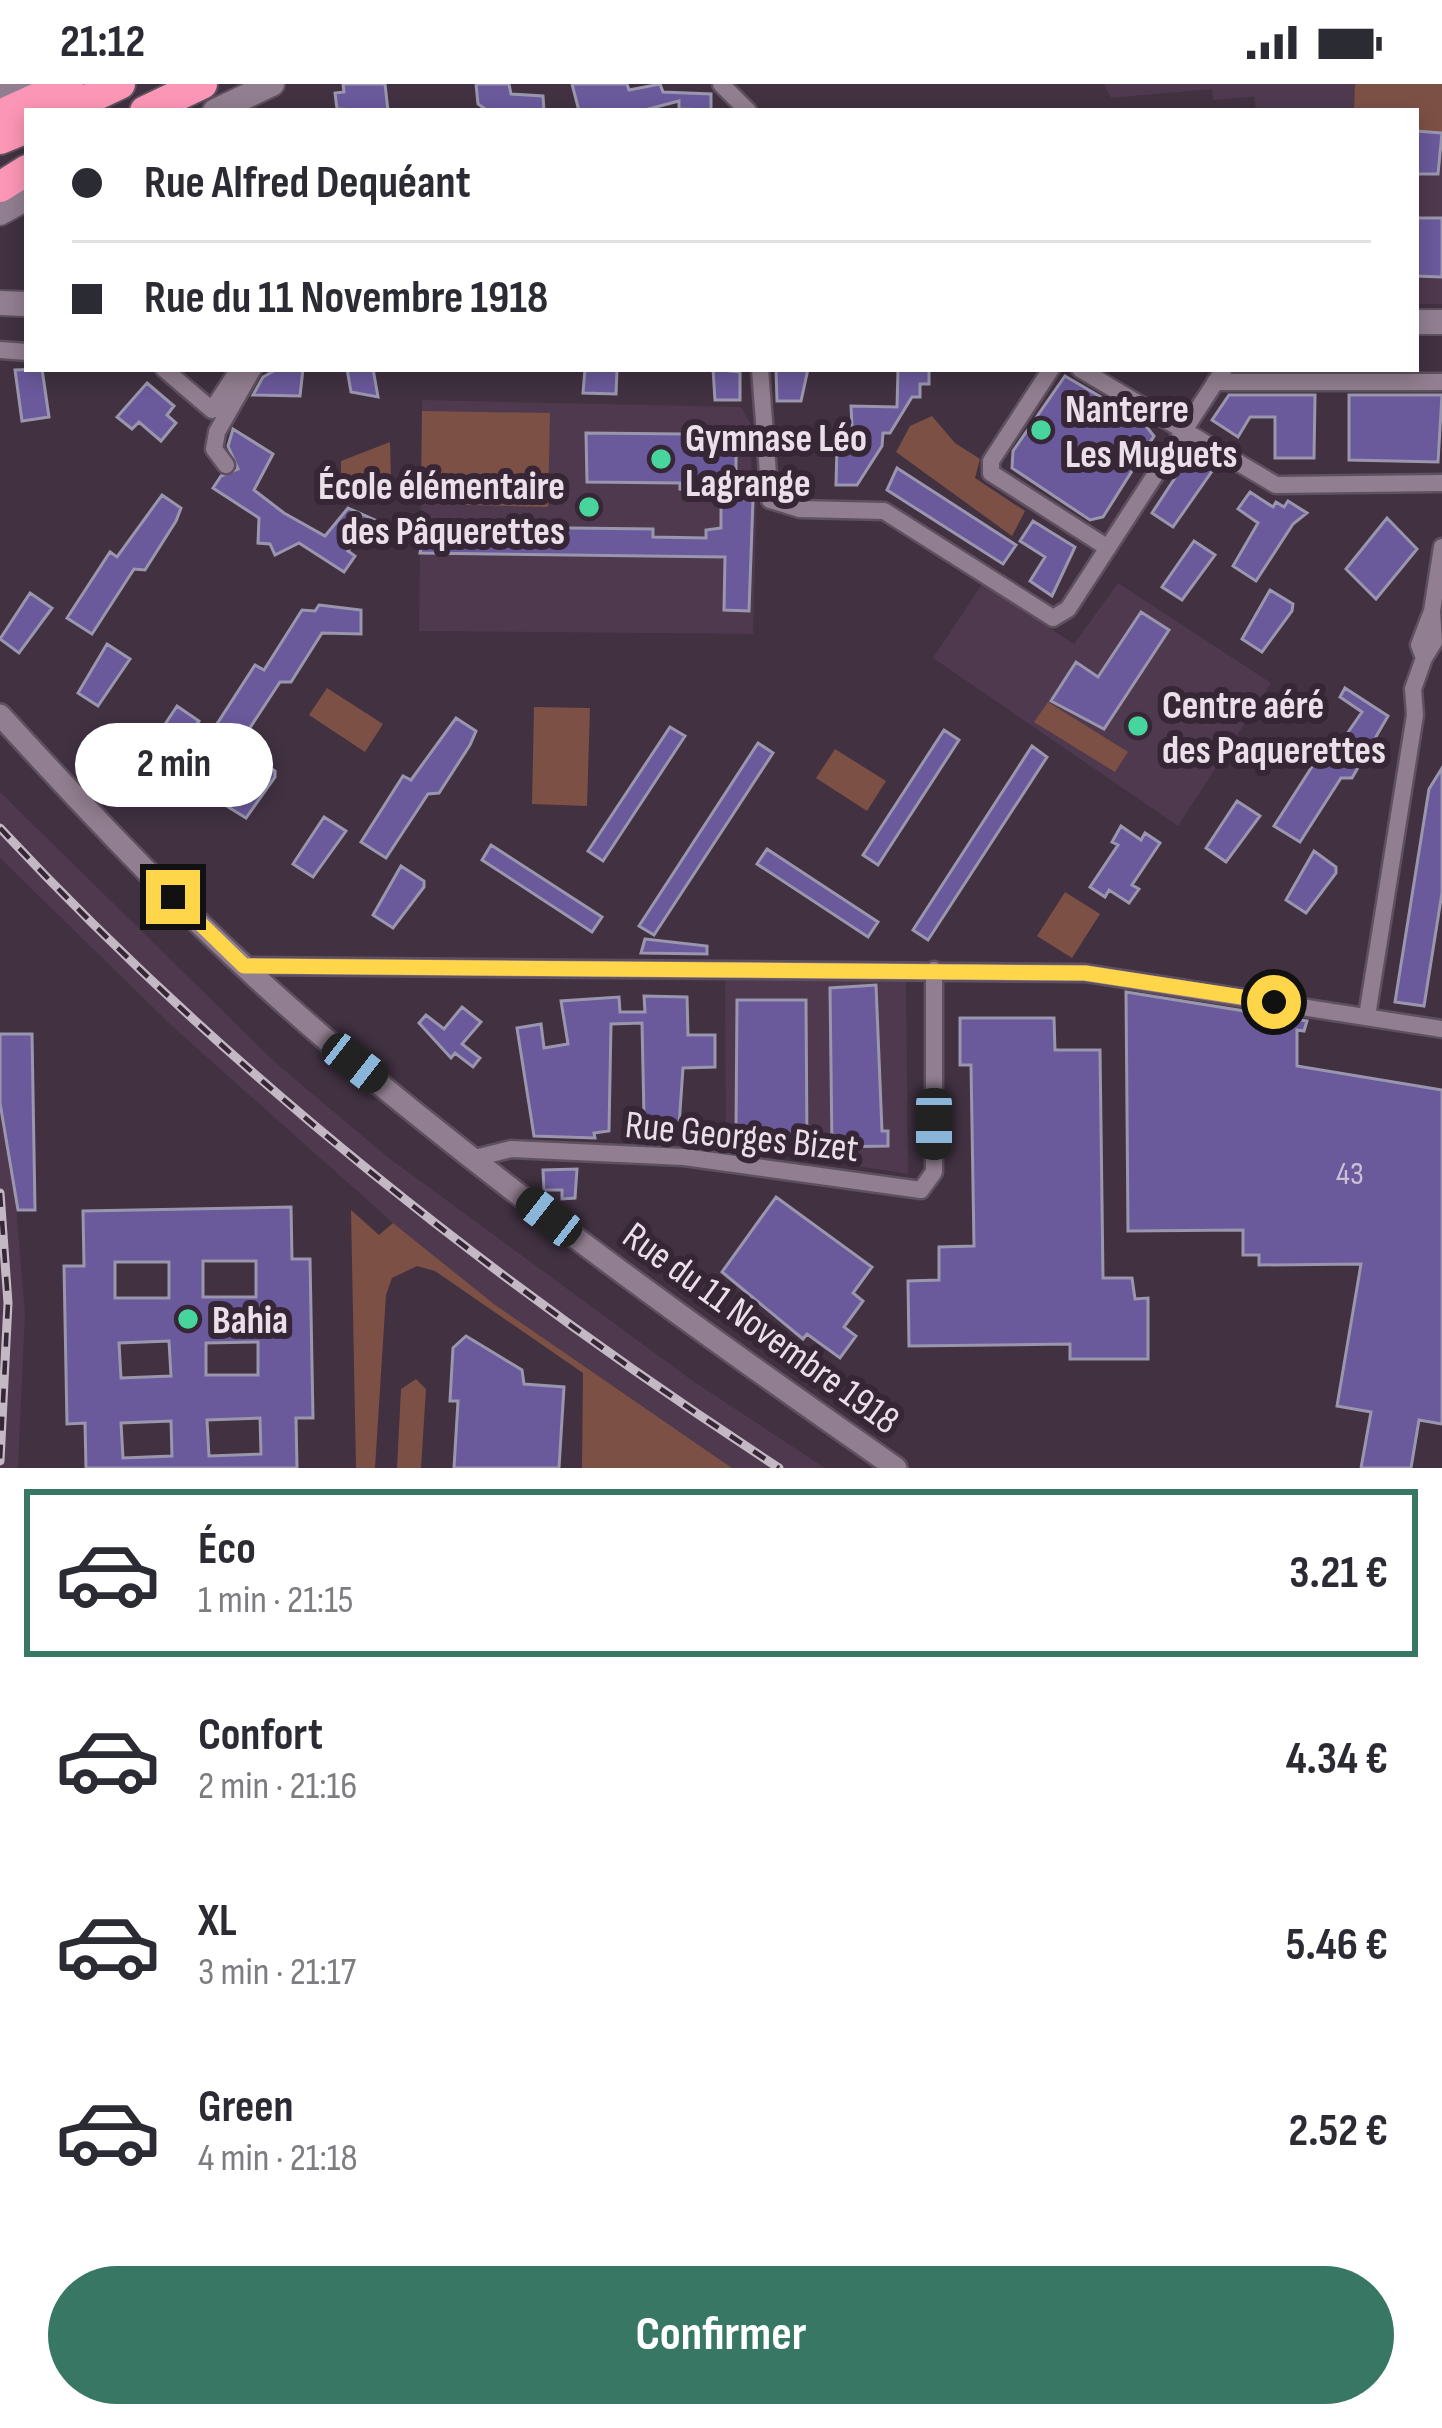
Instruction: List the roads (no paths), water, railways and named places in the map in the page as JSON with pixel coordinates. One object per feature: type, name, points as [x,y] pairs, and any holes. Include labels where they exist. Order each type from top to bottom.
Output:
[{"type":"highway","points":[[0,115],[68,84]]},
{"type":"highway","points":[[69,108],[120,84]]},
{"type":"highway","points":[[166,108],[222,100]]},
{"type":"main road","points":[[0,97],[27,84]]},
{"type":"main road","points":[[222,100],[272,84]]},
{"type":"main road","points":[[0,213],[16,181]]},
{"type":"street","points":[[721,84],[745,108]]},
{"type":"street","points":[[168,372],[212,410],[237,372]]},
{"type":"street","points":[[226,465],[214,449],[217,432],[251,372]]},
{"type":"street","points":[[760,372],[767,494],[775,504],[884,511],[1053,618],[1068,609],[1220,376],[1442,382]]},
{"type":"street","points":[[1049,372],[991,461],[991,472],[1103,554]]},
{"type":"street","points":[[1085,372],[1276,485],[1442,482]]},
{"type":"street","points":[[1367,1016],[1415,715],[1426,686],[1419,645],[1432,611],[1442,548]]},
{"type":"street","name":"Rue du 11 Novembre 1918","points":[[0,716],[244,966],[327,1041],[579,1240],[896,1468]]},
{"type":"street","points":[[244,966],[1085,973],[1442,1029]]},
{"type":"street","name":"Rue Georges Bizet","points":[[476,1158],[511,1149],[684,1156],[921,1190],[934,1172],[934,970]]},
{"type":"railway","points":[[0,828],[179,1006],[370,1172],[571,1325],[779,1468]]},
{"type":"railway","points":[[0,1193],[8,1303],[0,1461]]},
{"type":"place","name":"Nanterre Les Muguets","points":[[1041,430]]},
{"type":"place","name":"Gymnase Léo Lagrange","points":[[661,459]]},
{"type":"place","name":"École élémentaire des Pâquerettes","points":[[589,507]]},
{"type":"place","name":"Centre aéré des Paquerettes","points":[[1138,726]]},
{"type":"place","name":"Bahia","points":[[188,1319]]}]
